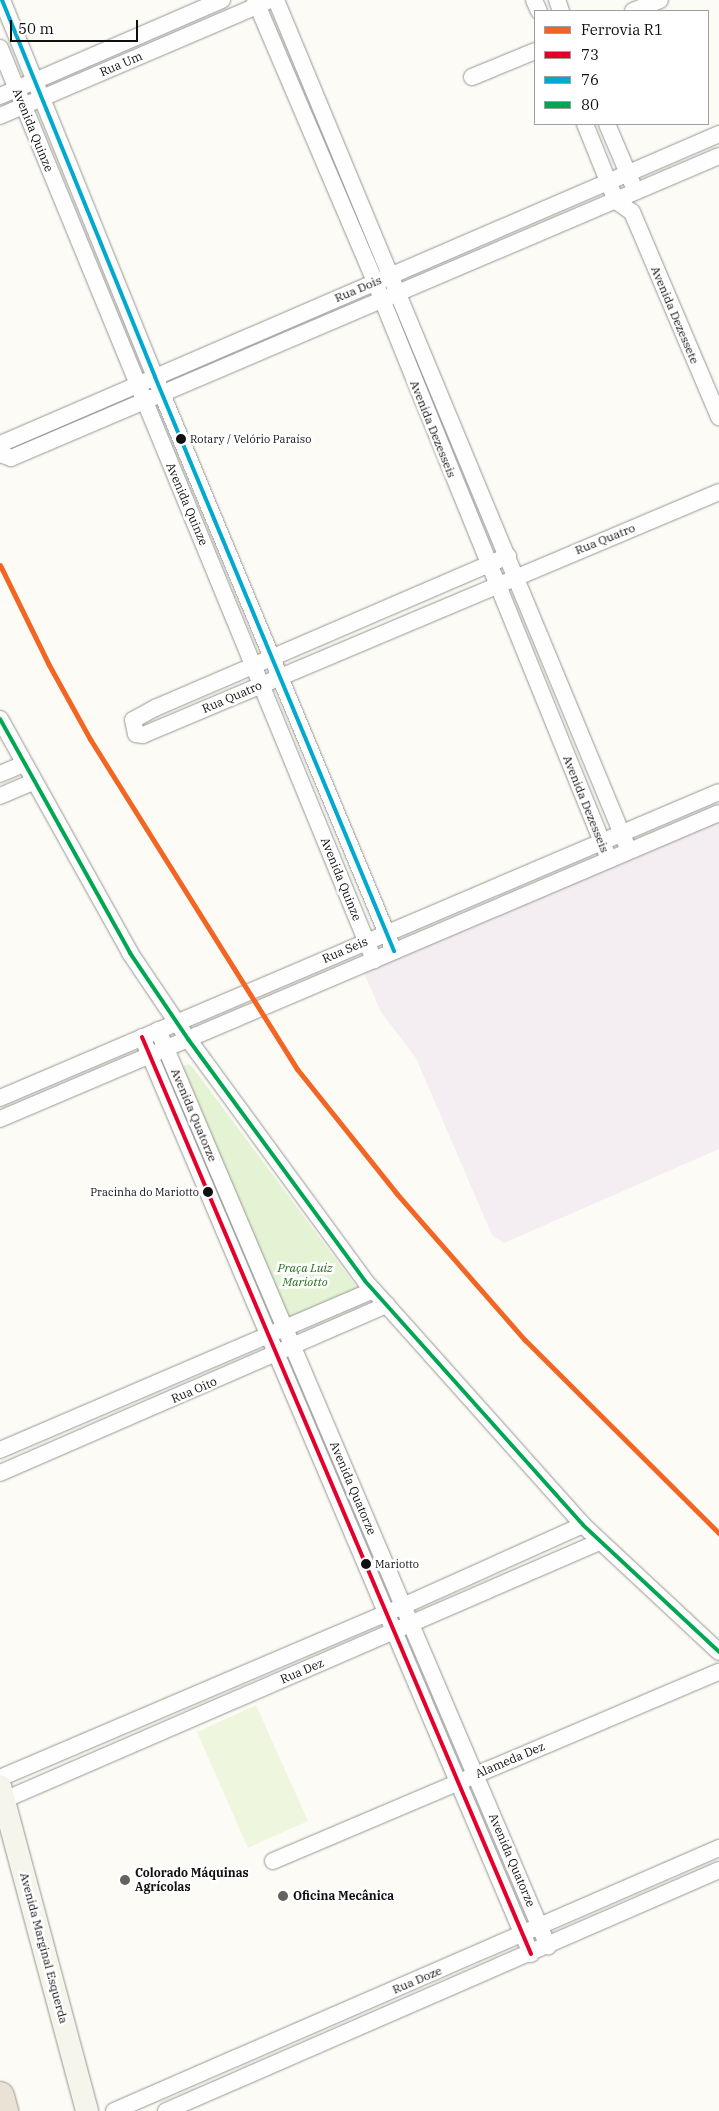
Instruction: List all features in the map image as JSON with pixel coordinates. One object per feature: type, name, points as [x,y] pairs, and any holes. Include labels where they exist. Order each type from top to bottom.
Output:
[{"type":"highway","points":[[0,2096],[4,2111]]},
{"type":"main road","name":"Avenida Marginal Esquerda","points":[[2,1793],[87,2111]]},
{"type":"street","name":"Avenida Quinze","points":[[2,0],[155,377],[394,951]]},
{"type":"street","name":"Rua Um","points":[[0,96],[222,0]]},
{"type":"street","name":"Avenida Dezesseis","points":[[276,0],[392,275],[629,851]]},
{"type":"street","points":[[635,10],[660,0]]},
{"type":"street","name":"Rua Um","points":[[0,116],[261,2]]},
{"type":"street","name":"Avenida Dezesseis","points":[[261,2],[496,585],[609,859]]},
{"type":"street","name":"Avenida Quinze","points":[[0,48],[374,960]]},
{"type":"street","points":[[472,78],[534,51]]},
{"type":"street","points":[[585,125],[616,200],[632,212],[635,192],[607,125]]},
{"type":"street","name":"Rua Dois","points":[[0,448],[5,442],[719,134]]},
{"type":"street","name":"Rua Dois","points":[[0,454],[10,458],[719,156]]},
{"type":"street","name":"Avenida Dezessete","points":[[632,212],[719,417]]},
{"type":"street","name":"Rua Quatro","points":[[508,556],[154,708],[133,720],[136,734],[143,735],[719,492]]},
{"type":"street","points":[[154,708],[162,726]]},
{"type":"street","points":[[0,719],[33,782],[130,952],[188,1039],[373,1290],[599,1542],[719,1652]]},
{"type":"street","points":[[0,774],[24,764]]},
{"type":"street","points":[[0,796],[33,782]]},
{"type":"street","name":"Rua Seis","points":[[0,1098],[212,1006],[719,792]]},
{"type":"street","name":"Rua Seis","points":[[0,1119],[719,813]]},
{"type":"street","name":"Avenida Quatorze","points":[[158,1030],[548,1946]]},
{"type":"street","name":"Avenida Quatorze","points":[[142,1037],[267,1336],[531,1954]]},
{"type":"street","name":"Rua Oito","points":[[0,1450],[373,1290]]},
{"type":"street","name":"Rua Oito","points":[[0,1473],[387,1305]]},
{"type":"street","name":"Rua Dez","points":[[0,1778],[404,1606],[583,1525]]},
{"type":"street","name":"Rua Dez","points":[[2,1793],[393,1632],[599,1542]]},
{"type":"street","name":"Alameda Dez","points":[[273,1861],[457,1781],[719,1672]]},
{"type":"street","name":"Rua Doze","points":[[114,2111],[719,1848]]},
{"type":"street","name":"Rua Doze","points":[[166,2111],[531,1954],[719,1870]]},
{"type":"shaded area","points":[[719,813],[719,1149],[504,1243],[492,1235],[416,1058],[381,1012],[361,966]]},
{"type":"green space","name":"Praça Luiz Mariotto","points":[[189,1064],[358,1289],[287,1321],[183,1066]]},
{"type":"green space","points":[[256,1705],[308,1821],[248,1848],[197,1732]]},
{"type":"rail line","name":"R1","points":[[0,565],[49,665],[90,739],[297,1069],[397,1194],[525,1340],[719,1533]]},
{"type":"transit line","name":"76","points":[[2,0],[155,377],[394,951]]},
{"type":"transit line","name":"80","points":[[0,719],[130,953],[188,1039],[365,1281],[583,1525],[719,1652]]},
{"type":"transit line","name":"73","points":[[142,1037],[531,1954]]},
{"type":"place","name":"Rotary / Velório Paraíso","points":[[181,439]]},
{"type":"place","name":"Pracinha do Mariotto","points":[[208,1192]]},
{"type":"place","name":"Mariotto","points":[[366,1564]]},
{"type":"place","name":"Colorado Máquinas Agrícolas","points":[[125,1880]]},
{"type":"place","name":"Oficina Mecânica","points":[[283,1896]]}]
